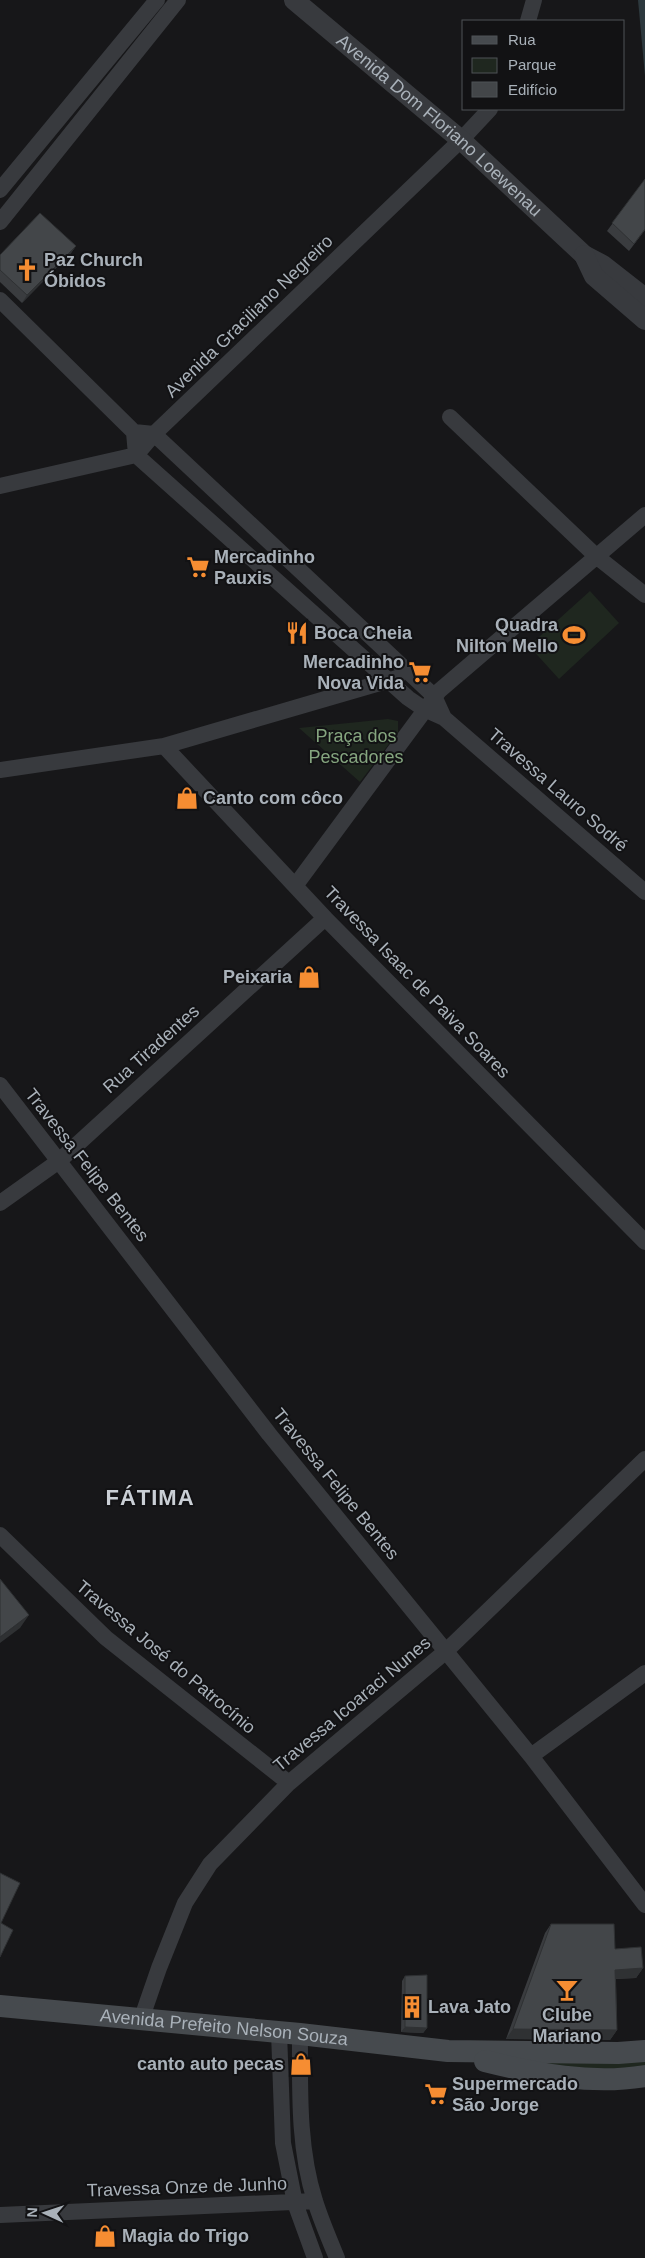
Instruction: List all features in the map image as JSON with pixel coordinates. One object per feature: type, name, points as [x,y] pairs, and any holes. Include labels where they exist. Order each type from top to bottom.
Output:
[{"type":"main road","name":"Avenida Prefeito Nelson Souza","points":[[0,2006],[290,2033],[448,2051],[618,2053],[645,2051]]},
{"type":"main road","name":"Avenida Prefeito Nelson Souza","points":[[448,2051],[535,2073],[604,2079],[645,2076]]},
{"type":"street","points":[[0,190],[157,0]]},
{"type":"street","points":[[0,222],[178,0]]},
{"type":"street","name":"Avenida Dom Floriano Loewenau","points":[[294,0],[461,140],[584,255],[603,265],[645,298]]},
{"type":"street","points":[[528,20],[534,0]]},
{"type":"street","name":"Avenida Graciliano Negreiro","points":[[136,455],[154,434],[461,140],[489,110]]},
{"type":"street","name":"Avenida Dom Floriano Loewenau","points":[[584,255],[594,276],[645,320]]},
{"type":"street","points":[[0,300],[134,432],[154,434]]},
{"type":"street","points":[[450,417],[596,556],[645,595]]},
{"type":"street","points":[[134,432],[136,455],[408,698],[429,703]]},
{"type":"street","name":"Travessa Lauro Sodré","points":[[154,434],[408,674],[429,703],[444,718],[645,892]]},
{"type":"street","points":[[0,486],[136,455]]},
{"type":"street","points":[[295,886],[429,703],[645,514]]},
{"type":"street","points":[[0,770],[164,746],[408,674]]},
{"type":"street","name":"Travessa Isaac de Paiva Soares","points":[[164,746],[324,918],[645,1242]]},
{"type":"street","name":"Rua Tiradentes","points":[[0,1203],[59,1160],[324,918]]},
{"type":"street","name":"Travessa Felipe Bentes","points":[[0,1084],[269,1434],[531,1756],[645,1905]]},
{"type":"street","name":"Travessa Icoaraci Nunes","points":[[141,2020],[185,1903],[210,1864],[289,1783],[445,1652],[645,1459]]},
{"type":"street","name":"Travessa José do Patrocínio","points":[[0,1535],[106,1638],[289,1783]]},
{"type":"street","points":[[531,1756],[645,1674]]},
{"type":"street","points":[[290,2033],[302,2138],[315,2201],[337,2258]]},
{"type":"street","points":[[290,2033],[283,2143],[295,2203],[315,2258]]},
{"type":"street","name":"Travessa Onze de Junho","points":[[0,2215],[315,2201]]},
{"type":"green space","name":"Quadra Nilton Mello","points":[[590,591],[619,623],[559,679],[529,646]]},
{"type":"green space","name":"Praça dos Pescadores","points":[[388,719],[398,721],[398,732],[360,782],[299,728]]},
{"type":"green space","points":[[504,2056],[557,2062],[592,2063],[645,2058],[645,2069],[588,2075]]},
{"type":"shaded area","points":[[638,0],[645,0],[645,76]]},
{"type":"building","points":[[645,179],[645,229],[634,244],[612,223]]},
{"type":"building","name":"Paz Church Óbidos","points":[[40,213],[76,246],[27,295],[0,270],[0,255]]},
{"type":"building","points":[[0,1579],[29,1615],[0,1637]]},
{"type":"building","points":[[0,1873],[20,1883],[1,1923],[13,1930],[0,1957]]},
{"type":"building","name":"Clube Mariano","points":[[551,1924],[614,1924],[615,1949],[641,1947],[643,1968],[615,1970],[617,2030],[513,2029]]},
{"type":"building","name":"Lava Jato","points":[[427,1975],[427,2028],[405,2027],[405,1976]]},
{"type":"place","name":"Paz Church Óbidos","points":[[27,270]]},
{"type":"place","name":"Mercadinho Pauxis","points":[[198,567]]},
{"type":"place","name":"Boca Cheia","points":[[297,633]]},
{"type":"place","name":"Quadra Nilton Mello","points":[[574,635]]},
{"type":"place","name":"Mercadinho Nova Vida","points":[[420,672]]},
{"type":"place","name":"Canto com côco","points":[[187,798]]},
{"type":"place","name":"Peixaria","points":[[309,977]]},
{"type":"place","name":"Clube Mariano","points":[[567,1990]]},
{"type":"place","name":"Lava Jato","points":[[412,2007]]},
{"type":"place","name":"canto auto pecas","points":[[301,2064]]},
{"type":"place","name":"Supermercado São Jorge","points":[[436,2094]]},
{"type":"place","name":"Magia do Trigo","points":[[105,2236]]},
{"type":"district","name":"FÁTIMA","points":[[150,1497]]}]
